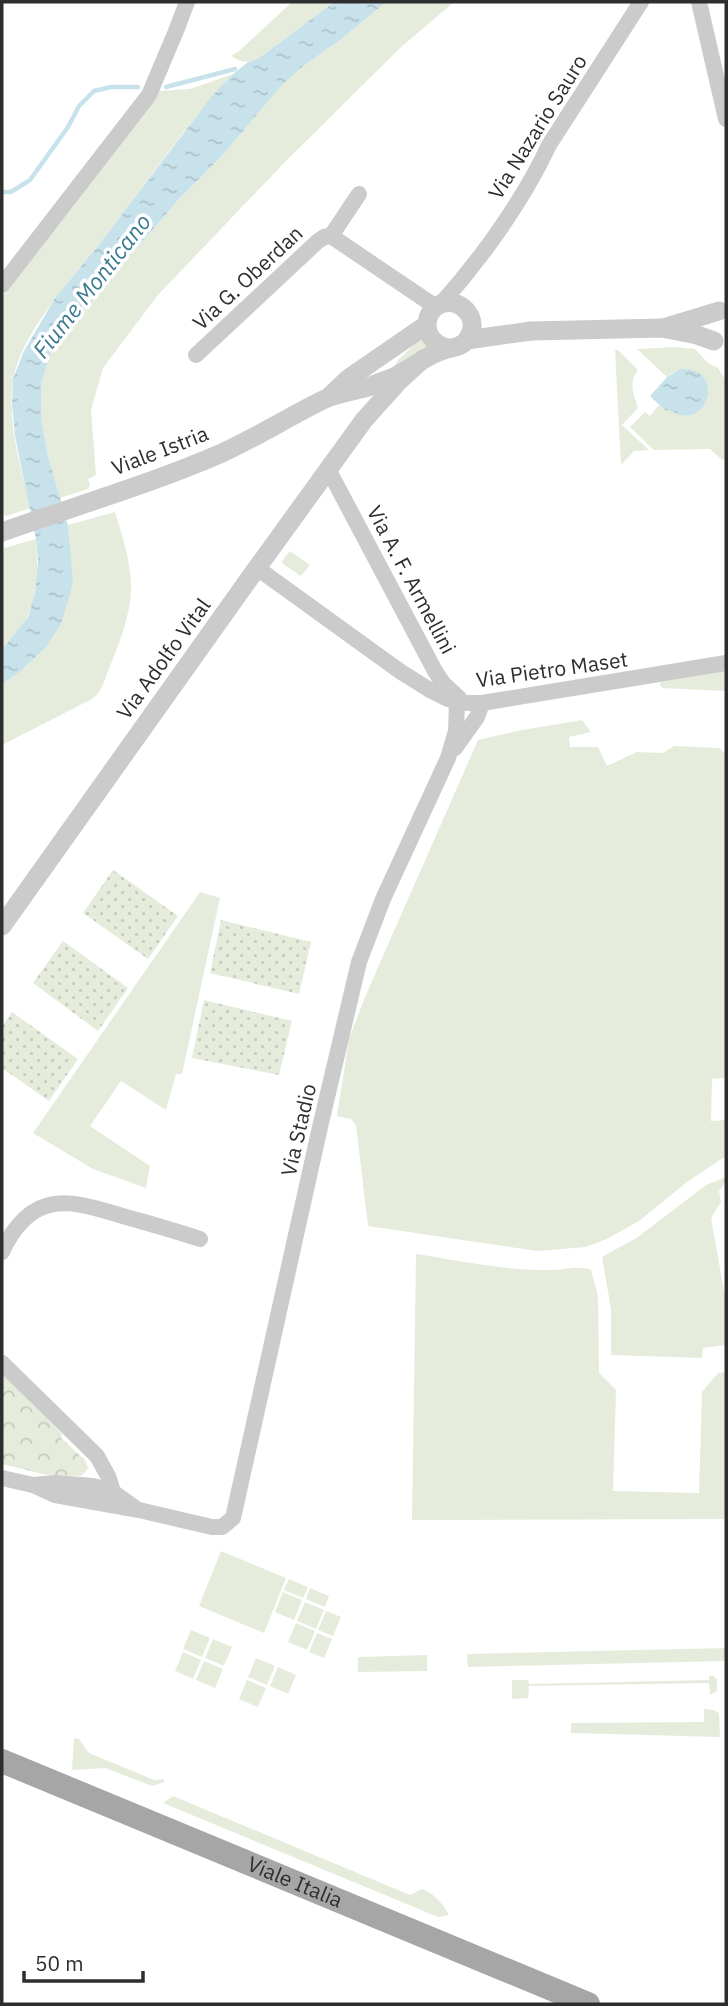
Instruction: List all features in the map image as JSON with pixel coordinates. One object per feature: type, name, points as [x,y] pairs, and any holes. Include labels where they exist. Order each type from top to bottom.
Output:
[{"type":"main road","name":"Viale Italia","points":[[2,1761],[588,2004]]},
{"type":"street","points":[[2,285],[149,95],[187,2]]},
{"type":"street","name":"Via Nazario Sauro","points":[[451,309],[468,273],[539,167],[550,145],[641,2]]},
{"type":"street","points":[[699,2],[726,119]]},
{"type":"street","name":"Via G. Oberdan","points":[[331,236],[359,194]]},
{"type":"street","name":"Via G. Oberdan","points":[[196,355],[324,237],[331,236],[451,309]]},
{"type":"street","points":[[451,309],[472,329],[467,340]]},
{"type":"street","name":"Viale Istria","points":[[379,382],[391,359],[421,329],[428,318],[451,309],[489,325],[521,332]]},
{"type":"street","points":[[720,346],[711,328],[712,322],[723,309]]},
{"type":"street","name":"Viale Istria","points":[[662,328],[723,309]]},
{"type":"street","name":"Viale Istria","points":[[4,531],[221,453],[329,397],[396,377],[422,359],[448,348],[455,348],[467,340],[521,332],[662,328],[697,335],[720,346]]},
{"type":"street","points":[[421,329],[441,347],[448,348]]},
{"type":"street","name":"Viale Istria","points":[[329,397],[349,378],[421,329]]},
{"type":"street","name":"Via Adolfo Vital","points":[[2,926],[364,420],[422,359]]},
{"type":"street","name":"Via Adolfo Vital","points":[[364,420],[379,382]]},
{"type":"street","points":[[329,397],[360,398],[364,403],[364,420]]},
{"type":"street","name":"Via A. F. Armellini","points":[[328,469],[422,648],[443,683],[460,702]]},
{"type":"street","name":"Via Pietro Maset","points":[[257,568],[401,672],[430,691],[460,702],[482,703],[726,663]]},
{"type":"street","points":[[401,672],[414,669],[420,664],[423,658],[422,648]]},
{"type":"street","name":"Via Stadio","points":[[139,1510],[212,1527],[222,1527],[236,1514],[320,1127],[359,962],[383,899],[448,758],[456,731],[460,702]]},
{"type":"street","name":"Via Stadio","points":[[448,758],[477,717],[482,703]]},
{"type":"street","points":[[2,1252],[12,1234],[29,1215],[37,1209],[57,1203],[88,1207],[200,1239]]},
{"type":"street","points":[[2,1363],[97,1456],[113,1492]]},
{"type":"street","points":[[2,1478],[33,1485],[55,1495],[139,1510]]},
{"type":"street","points":[[33,1485],[56,1483],[93,1486],[113,1492],[139,1510]]},
{"type":"green space","points":[[292,2],[334,2],[259,58],[245,61],[231,56],[239,51]]},
{"type":"green space","points":[[386,2],[454,2],[400,48],[283,164],[158,295],[103,368],[91,410],[96,475],[88,479],[88,489],[60,498],[41,418],[41,385],[50,354],[77,318],[179,199],[222,156],[281,86]]},
{"type":"green space","points":[[233,74],[181,135],[48,308],[25,345],[13,382],[12,413],[16,445],[31,508],[6,516],[2,513],[2,297],[158,91],[190,89]]},
{"type":"green space","points":[[420,339],[427,348],[388,374],[399,359]]},
{"type":"green space","points":[[637,349],[695,349],[708,363],[718,368],[726,381],[726,459],[722,460],[710,449],[654,450],[630,427],[645,412],[650,416],[659,405],[666,411],[673,372],[667,377]]},
{"type":"green space","points":[[615,350],[638,370],[633,384],[638,408],[622,425],[649,450],[634,451],[621,465]]},
{"type":"green space","points":[[115,512],[128,558],[131,597],[118,647],[101,688],[92,699],[2,745],[2,684],[21,671],[46,647],[60,626],[73,579],[68,525]]},
{"type":"green space","points":[[36,539],[34,597],[23,625],[2,650],[4,548]]},
{"type":"green space","points":[[290,551],[310,565],[301,576],[283,564],[282,561]]},
{"type":"green space","points":[[726,671],[726,691],[660,686],[661,682]]},
{"type":"green space","points":[[582,720],[591,732],[569,737],[570,747],[598,747],[607,766],[637,752],[663,753],[674,746],[720,748],[726,755],[726,1078],[712,1079],[711,1121],[725,1120],[726,1156],[687,1182],[639,1221],[586,1247],[537,1251],[368,1226],[356,1125],[351,1119],[337,1116],[349,1039],[365,997],[478,740]]},
{"type":"green space","points":[[113,870],[178,916],[148,959],[83,913]]},
{"type":"green space","points":[[200,892],[220,898],[182,1074],[176,1074],[166,1110],[121,1081],[90,1126],[150,1166],[146,1188],[93,1169],[33,1133]]},
{"type":"green space","points":[[221,920],[311,942],[299,994],[210,973]]},
{"type":"green space","points":[[63,941],[128,988],[98,1031],[33,983]]},
{"type":"green space","points":[[204,1000],[292,1021],[279,1075],[192,1058]]},
{"type":"green space","points":[[12,1012],[78,1059],[49,1101],[2,1068],[2,1027]]},
{"type":"green space","points":[[726,1177],[719,1191],[721,1202],[711,1218],[726,1302],[726,1345],[703,1348],[702,1358],[611,1355],[611,1309],[602,1257],[638,1237],[706,1185]]},
{"type":"green space","points":[[416,1254],[519,1269],[591,1270],[598,1296],[599,1373],[616,1390],[613,1491],[699,1493],[702,1392],[718,1373],[726,1372],[726,1519],[412,1520]]},
{"type":"green space","points":[[2,1372],[62,1434],[61,1438],[86,1461],[88,1469],[81,1476],[47,1475],[2,1464]]},
{"type":"green space","points":[[221,1551],[286,1578],[264,1633],[199,1606]]},
{"type":"green space","points":[[289,1579],[308,1587],[303,1598],[284,1590]]},
{"type":"green space","points":[[310,1588],[329,1596],[325,1607],[306,1599]]},
{"type":"green space","points":[[283,1592],[302,1600],[294,1620],[275,1612]]},
{"type":"green space","points":[[305,1602],[324,1610],[316,1629],[297,1621]]},
{"type":"green space","points":[[326,1611],[341,1617],[333,1636],[318,1630]]},
{"type":"green space","points":[[296,1623],[315,1631],[307,1650],[288,1642]]},
{"type":"green space","points":[[191,1630],[210,1638],[202,1657],[183,1649]]},
{"type":"green space","points":[[317,1633],[332,1639],[324,1658],[309,1652]]},
{"type":"green space","points":[[213,1639],[232,1647],[224,1666],[205,1658]]},
{"type":"green space","points":[[726,1648],[726,1661],[468,1667],[467,1654]]},
{"type":"green space","points":[[183,1652],[201,1660],[193,1679],[175,1671]]},
{"type":"green space","points":[[427,1655],[427,1671],[358,1672],[358,1657]]},
{"type":"green space","points":[[256,1658],[275,1666],[267,1685],[248,1677]]},
{"type":"green space","points":[[204,1661],[223,1669],[215,1688],[196,1680]]},
{"type":"green space","points":[[278,1667],[296,1675],[288,1694],[270,1686]]},
{"type":"green space","points":[[709,1676],[714,1676],[717,1680],[717,1691],[710,1695],[709,1683],[529,1686],[528,1698],[512,1699],[512,1680],[528,1680],[529,1684],[709,1680]]},
{"type":"green space","points":[[247,1680],[266,1688],[258,1707],[239,1699]]},
{"type":"green space","points":[[704,1709],[719,1713],[720,1737],[571,1733],[571,1723],[704,1722]]},
{"type":"green space","points":[[74,1738],[79,1739],[89,1753],[154,1780],[164,1779],[164,1782],[152,1786],[105,1768],[72,1770]]},
{"type":"green space","points":[[173,1796],[410,1895],[422,1889],[438,1899],[449,1915],[438,1917],[163,1803]]},
{"type":"water","name":"Fiume Monticano","points":[[334,2],[386,2],[281,86],[222,156],[179,199],[77,318],[50,354],[41,385],[41,418],[48,456],[68,525],[73,579],[60,626],[46,647],[21,671],[2,684],[2,650],[28,617],[35,592],[38,561],[15,436],[12,404],[13,379],[24,351],[55,298],[211,97],[248,62],[259,58]]},
{"type":"water","points":[[680,369],[695,371],[704,378],[708,388],[702,408],[694,414],[682,415],[668,409],[666,411],[650,396],[667,377]]},
{"type":"waterway","points":[[166,87],[235,69]]},
{"type":"waterway","points":[[2,192],[11,192],[30,180],[68,127],[79,106],[94,91],[111,87],[138,87]]}]
